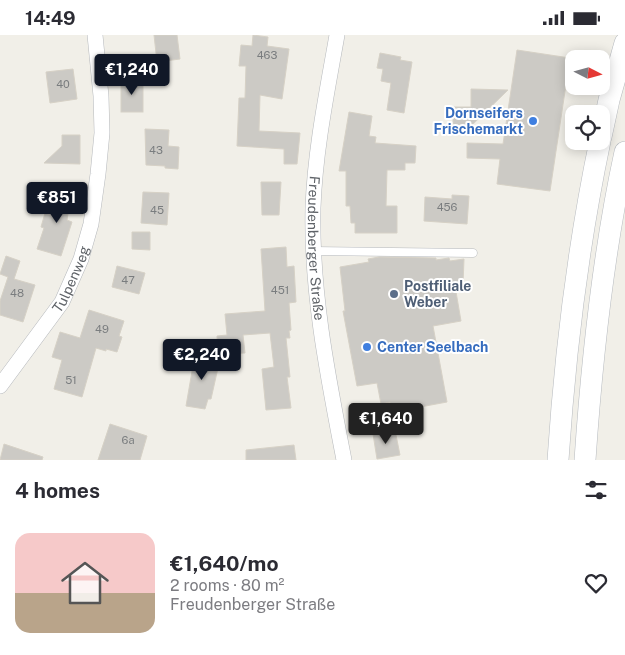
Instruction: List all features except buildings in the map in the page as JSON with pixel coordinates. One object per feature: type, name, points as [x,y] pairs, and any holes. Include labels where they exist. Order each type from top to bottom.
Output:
[{"type":"main road","points":[[608,105],[625,43]]},
{"type":"main road","points":[[558,460],[563,389],[580,249],[598,150]]},
{"type":"main road","points":[[585,460],[597,322],[606,255],[625,152]]},
{"type":"street","name":"Tulpenweg","points":[[0,385],[62,302],[81,259],[86,241],[98,174],[102,133],[101,96],[95,35]]},
{"type":"street","name":"Freudenberger Straße","points":[[337,35],[320,134],[313,206],[314,251],[325,360],[344,460]]},
{"type":"lane","points":[[314,251],[473,253]]},
{"type":"place","name":"Dornseifers Frischemarkt","points":[[533,121]]},
{"type":"place","name":"Postfiliale Weber","points":[[394,294]]},
{"type":"place","name":"Center Seelbach","points":[[367,347]]}]
